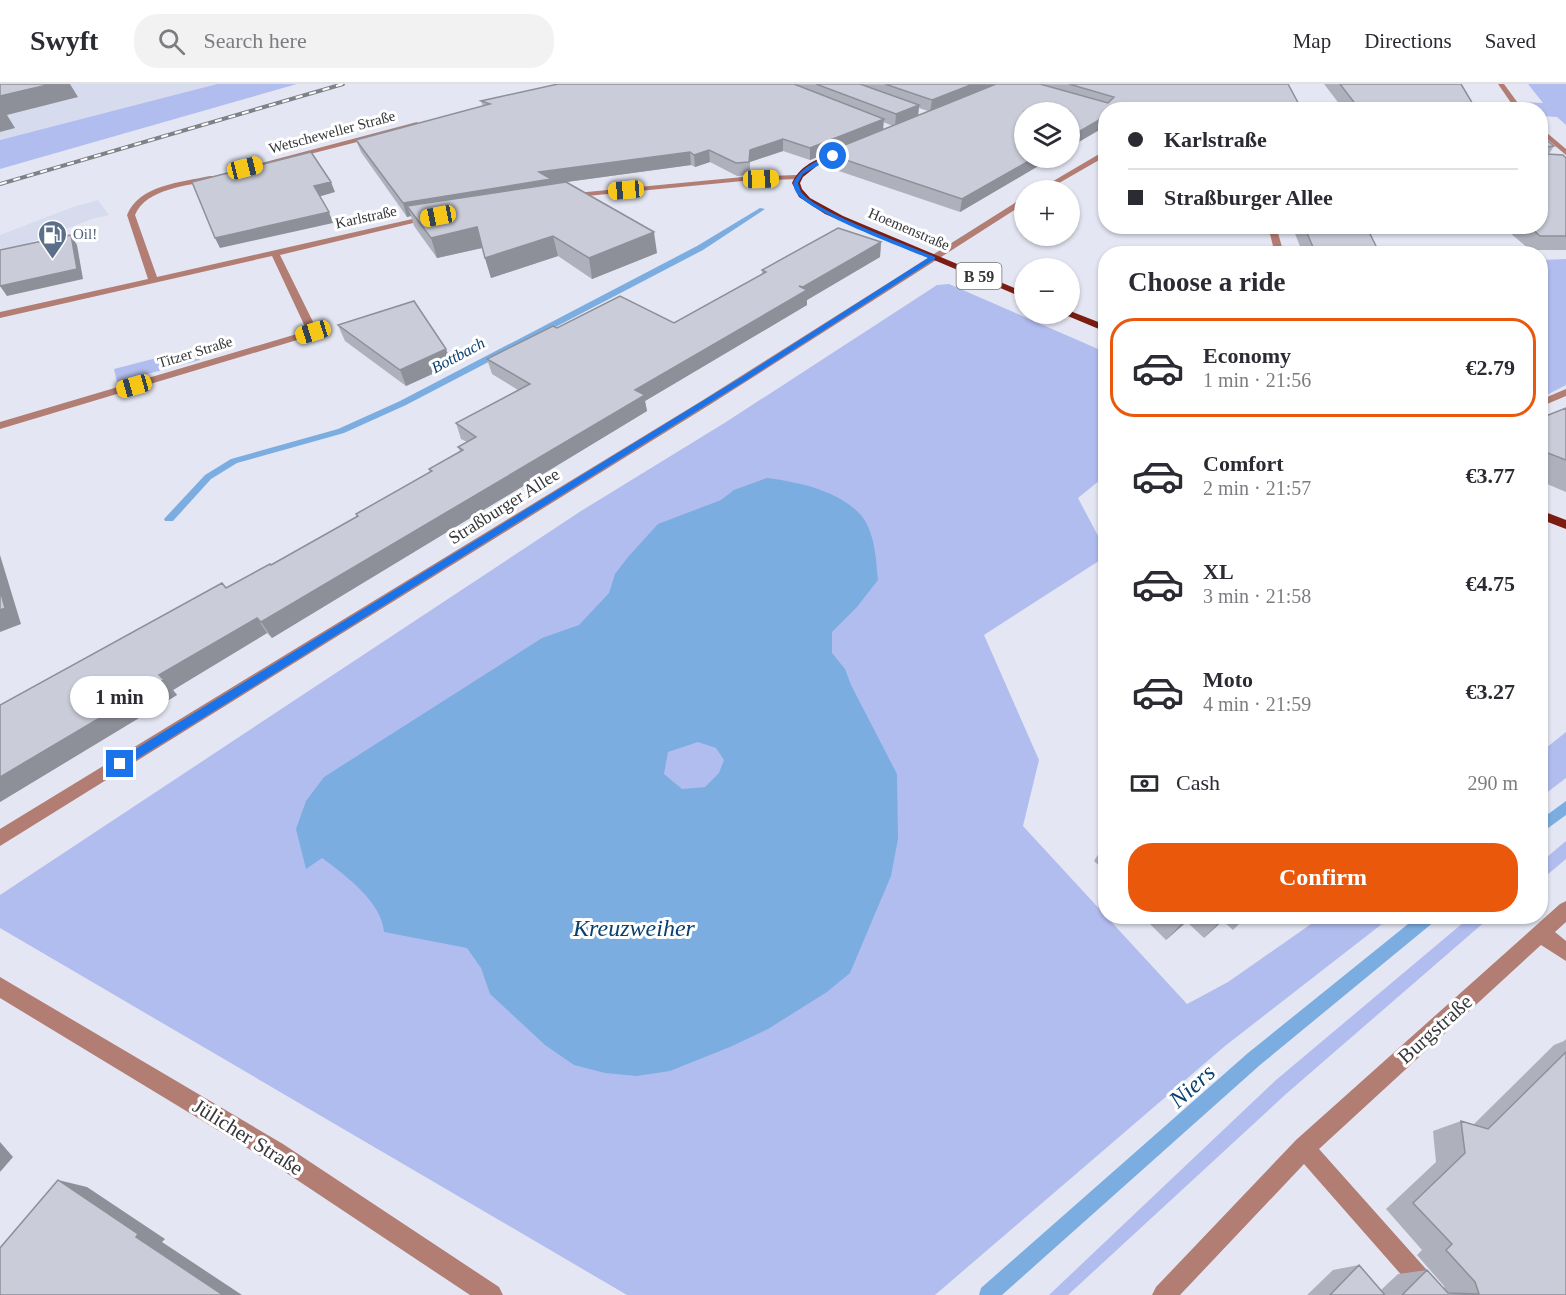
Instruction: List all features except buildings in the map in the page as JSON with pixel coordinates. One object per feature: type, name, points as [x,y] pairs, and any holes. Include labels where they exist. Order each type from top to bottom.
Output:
[{"type":"main road","points":[[797,177],[812,165],[853,147]]},
{"type":"main road","name":"Hoemenstraße","points":[[797,177],[796,188],[816,205],[933,258],[1014,291]]},
{"type":"main road","points":[[1080,319],[1098,326]]},
{"type":"main road","points":[[1548,517],[1566,525]]},
{"type":"street","points":[[1501,84],[1514,102]]},
{"type":"street","name":"Wetscheweller Straße","points":[[235,171],[431,120]]},
{"type":"street","points":[[1548,136],[1566,153]]},
{"type":"street","points":[[1059,180],[1098,157]]},
{"type":"street","points":[[153,280],[131,214],[132,208],[141,199],[159,191],[224,174]]},
{"type":"street","points":[[556,197],[797,177]]},
{"type":"street","name":"Straßburger Allee","points":[[0,838],[742,380],[1014,207]]},
{"type":"street","name":"Karlstraße","points":[[0,315],[438,216]]},
{"type":"street","name":"Titzer Straße","points":[[0,426],[313,332],[274,252]]},
{"type":"street","points":[[1548,400],[1566,392]]},
{"type":"street","name":"Burgstraße","points":[[1164,1295],[1304,1148],[1566,910]]},
{"type":"street","points":[[1541,933],[1566,952]]},
{"type":"street","name":"Jülicher Straße","points":[[0,987],[274,1152],[491,1295]]},
{"type":"street","points":[[1304,1148],[1434,1295]]},
{"type":"shaded area","points":[[0,84],[217,84],[0,140]]},
{"type":"shaded area","points":[[217,84],[297,84],[0,169],[0,140]]},
{"type":"shaded area","points":[[1528,84],[1566,84],[1566,125],[1557,117],[1548,116],[1548,102],[1542,102]]},
{"type":"shaded area","points":[[98,200],[109,215],[92,219],[0,254],[0,235],[73,207]]},
{"type":"shaded area","points":[[1566,259],[1566,385],[1548,394],[1548,260]]},
{"type":"shaded area","points":[[949,284],[1014,312],[1014,324],[1041,324],[1098,349],[1098,482],[1078,498],[1098,536],[1098,562],[984,635],[1039,760],[1023,826],[1098,907],[1098,924],[1113,924],[1187,1004],[1228,982],[1311,924],[1382,924],[1225,1046],[935,1295],[627,1295],[0,928],[0,895],[581,511],[726,422],[937,285]]},
{"type":"shaded area","points":[[195,348],[200,360],[117,382],[114,369]]},
{"type":"shaded area","points":[[1566,732],[1566,778],[1548,792],[1548,746]]},
{"type":"shaded area","points":[[1566,841],[1566,859],[1548,874],[1548,856]]},
{"type":"shaded area","points":[[1462,924],[1482,924],[1286,1094],[1068,1295],[1049,1295],[1276,1080]]},
{"type":"water","name":"Kreuzweiher","points":[[767,478],[816,488],[851,506],[860,514],[869,529],[874,546],[878,580],[857,607],[832,632],[832,653],[845,669],[897,774],[898,839],[891,876],[850,973],[827,992],[768,1029],[670,1071],[637,1076],[605,1073],[574,1065],[545,1045],[490,994],[481,968],[467,948],[384,932],[382,921],[370,900],[341,873],[322,858],[306,869],[296,829],[306,801],[324,777],[542,638],[579,625],[609,593],[615,574],[658,524],[721,500],[734,490]],"holes":[[[698,742],[716,748],[724,760],[719,773],[705,787],[682,789],[664,774],[668,752]]]},
{"type":"waterway","name":"Bottbach","points":[[169,519],[208,477],[234,461],[341,431],[403,403],[700,248],[762,209]]},
{"type":"waterway","name":"Niers","points":[[1548,822],[1566,807]]},
{"type":"waterway","name":"Niers","points":[[988,1295],[1254,1059],[1420,924]]},
{"type":"railway","points":[[0,184],[343,84]]},
{"type":"place","name":"Oil!","points":[[52,260]]},
{"type":"route","points":[[120,764],[742,380],[933,258],[840,218],[808,200],[799,192],[796,188],[797,177],[806,168],[833,156]]}]
